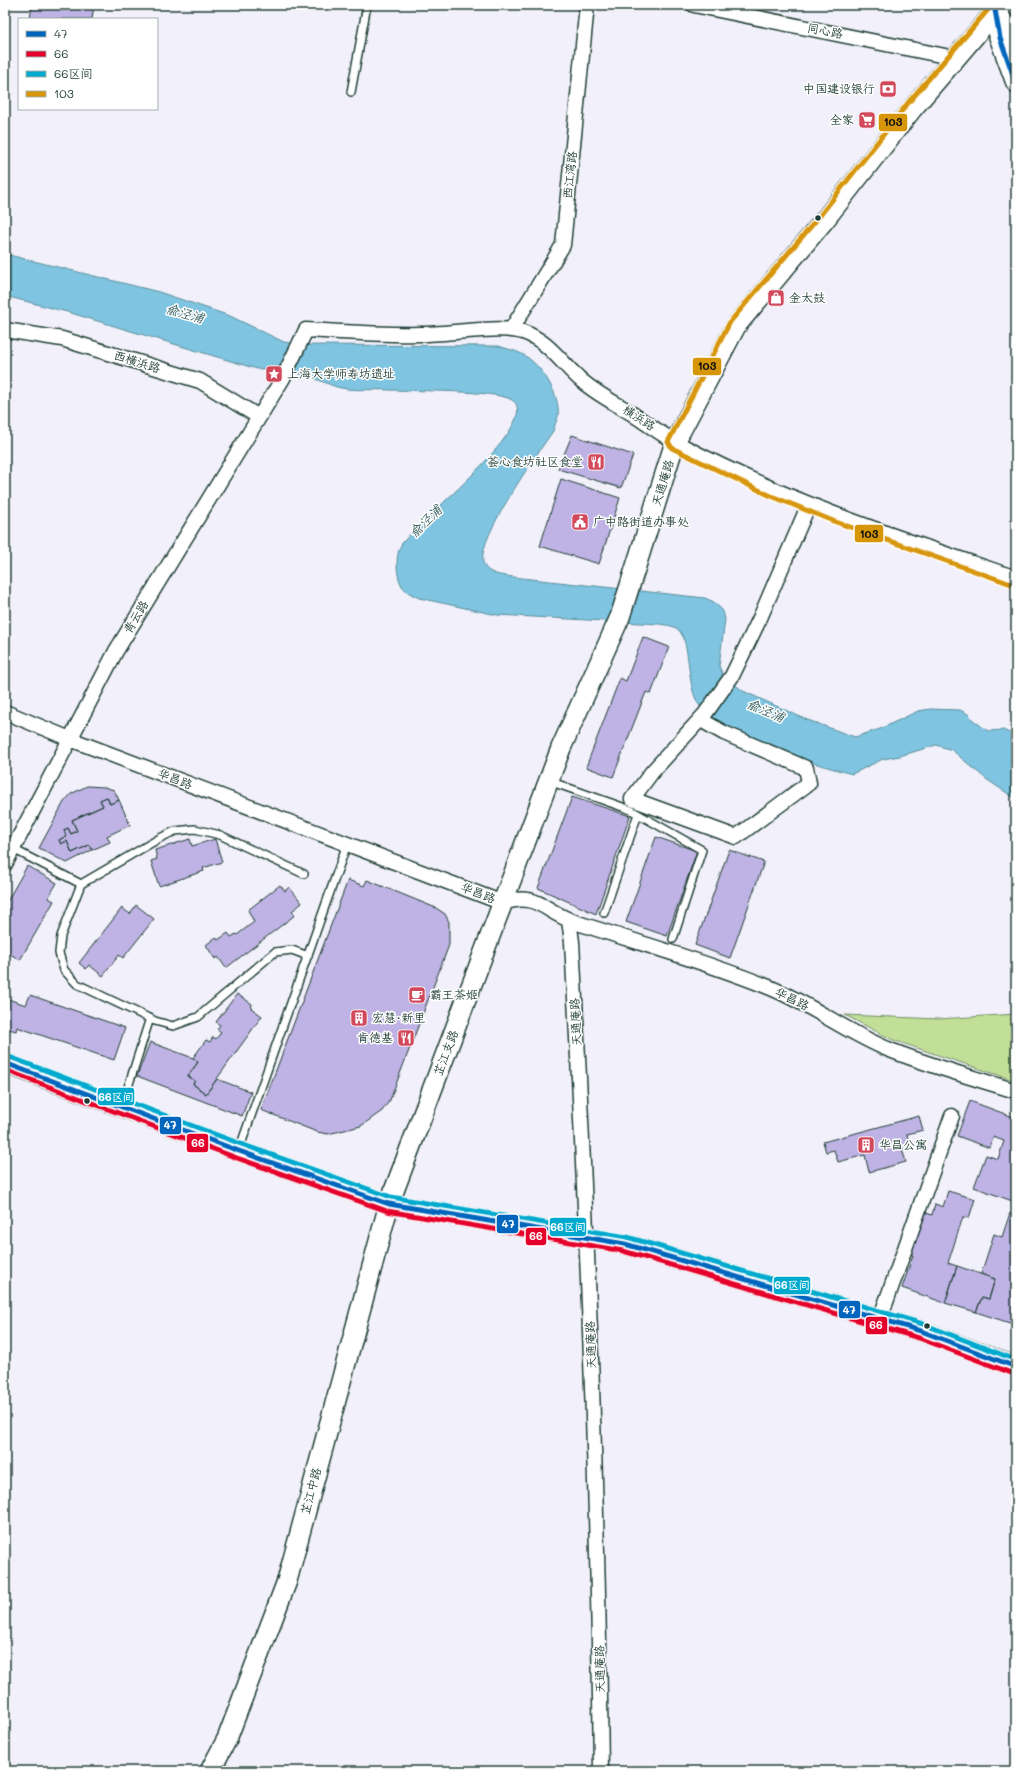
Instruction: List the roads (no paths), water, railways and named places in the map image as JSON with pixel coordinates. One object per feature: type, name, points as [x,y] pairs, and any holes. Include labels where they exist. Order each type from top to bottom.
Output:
[{"type":"street","name":"西江湾路","points":[[511,330],[563,245],[587,5]]},
{"type":"street","name":"同心路","points":[[694,5],[955,58]]},
{"type":"street","name":"天通庵路","points":[[549,781],[561,748],[620,618],[633,581],[675,442],[736,326],[823,222],[913,108],[997,7]]},
{"type":"street","points":[[997,7],[1016,39]]},
{"type":"street","points":[[997,7],[999,37],[1016,83]]},
{"type":"street","name":"西横浜路","points":[[5,330],[62,339],[200,381],[259,417]]},
{"type":"street","name":"横浜路","points":[[304,333],[396,334],[511,330],[527,334],[547,345],[572,371],[596,391],[675,442],[772,489],[808,504],[1016,578]]},
{"type":"street","name":"青云路","points":[[5,864],[116,651],[146,599],[283,378],[304,333]]},
{"type":"street","points":[[703,717],[724,733],[806,768],[809,783],[736,838],[632,800],[652,772],[703,717],[732,676],[760,618],[808,504]]},
{"type":"street","name":"华昌路","points":[[5,712],[70,739],[503,903],[516,898],[531,899],[570,920],[697,961],[767,986],[804,1003],[845,1028],[888,1049],[1016,1091]]},
{"type":"street","points":[[503,903],[549,781]]},
{"type":"street","name":"芷江支路","points":[[389,1204],[503,903]]},
{"type":"street","name":"天通庵路","points":[[570,920],[588,1237],[600,1648],[601,1771]]},
{"type":"street","points":[[5,1063],[238,1151],[389,1204],[625,1244],[921,1331],[1016,1367]]},
{"type":"street","points":[[880,1319],[952,1116]]},
{"type":"street","name":"芷江中路","points":[[210,1771],[227,1739],[286,1582],[389,1204]]},
{"type":"lane","points":[[351,92],[367,5]]},
{"type":"lane","points":[[549,781],[638,814],[702,850],[673,939]]},
{"type":"lane","points":[[604,913],[638,814]]},
{"type":"lane","points":[[304,874],[220,835],[195,828],[175,831],[80,884],[61,936],[59,953],[64,970],[77,984],[150,1018],[173,1026],[198,1017],[275,952],[292,950],[308,956]]},
{"type":"lane","points":[[238,1151],[347,844]]},
{"type":"lane","points":[[13,849],[80,884]]},
{"type":"lane","points":[[122,1106],[150,1018]]},
{"type":"water","name":"俞泾浦","points":[[5,254],[159,292],[230,316],[284,342],[305,345],[499,346],[522,354],[543,372],[553,390],[558,408],[558,416],[553,431],[510,496],[489,534],[484,550],[483,562],[487,570],[495,574],[513,577],[705,598],[714,602],[723,611],[725,619],[719,666],[723,675],[743,691],[805,719],[855,737],[880,729],[918,711],[930,709],[960,710],[968,714],[973,720],[988,731],[1003,730],[1016,736],[1016,799],[986,779],[952,750],[936,745],[900,756],[883,759],[852,774],[792,756],[764,745],[726,726],[707,713],[699,705],[692,686],[687,651],[684,641],[681,633],[672,626],[497,615],[419,598],[408,592],[402,586],[397,572],[397,560],[401,545],[474,473],[495,450],[511,429],[517,412],[512,400],[490,394],[347,389],[336,387],[289,371],[257,369],[71,313],[5,296]]},
{"type":"place","name":"中国建设银行","points":[[888,89]]},
{"type":"place","name":"全家","points":[[867,120]]},
{"type":"place","name":"金太鼓","points":[[776,298]]},
{"type":"place","name":"上海大学师寿坊遗址","points":[[274,374]]},
{"type":"place","name":"荟心食坊社区食堂","points":[[596,462]]},
{"type":"place","name":"广中路街道办事处","points":[[580,522]]},
{"type":"place","name":"霸王茶姬","points":[[417,995]]},
{"type":"place","name":"宏慧·新里","points":[[359,1018]]},
{"type":"place","name":"肯德基","points":[[406,1038]]},
{"type":"place","name":"华昌公寓","points":[[866,1145]]}]
